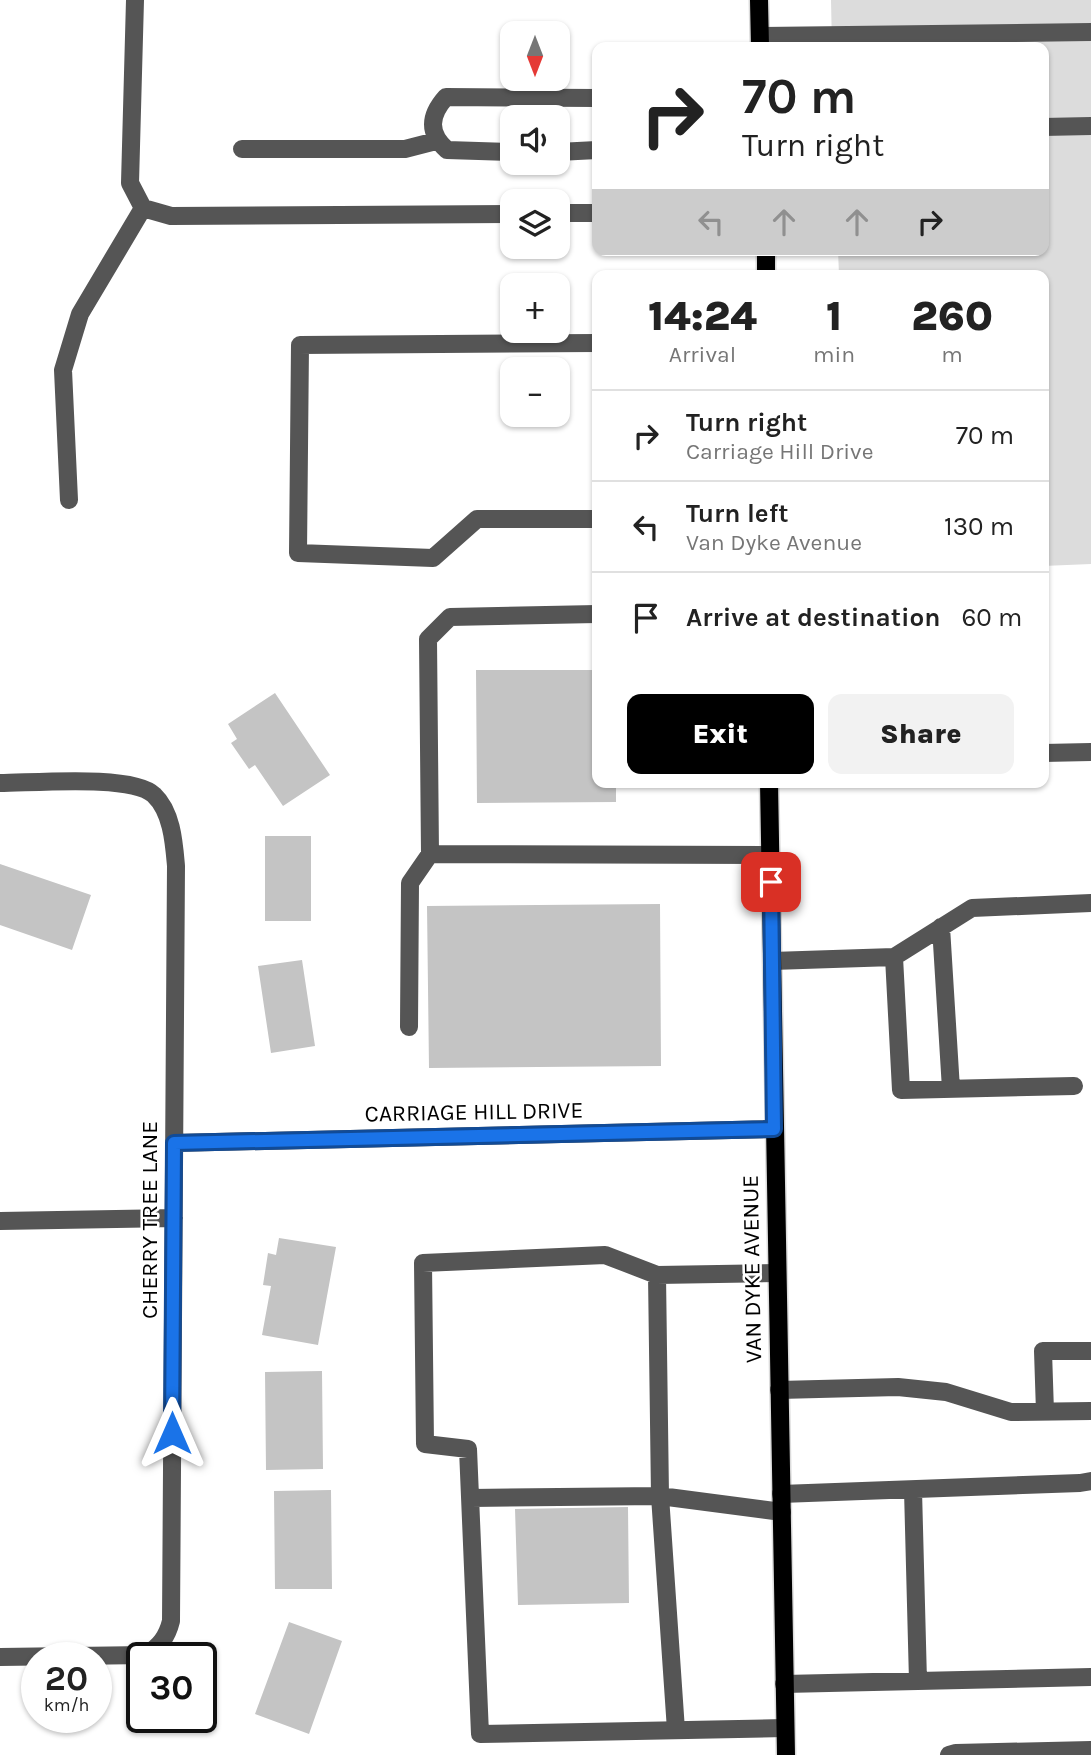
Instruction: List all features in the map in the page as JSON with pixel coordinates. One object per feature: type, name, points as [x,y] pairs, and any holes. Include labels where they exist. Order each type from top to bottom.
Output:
[{"type":"main road","points":[[759,0],[760,42]]},
{"type":"main road","name":"VAN DYKE AVENUE","points":[[769,788],[786,1755]]},
{"type":"street","points":[[135,0],[131,183],[142,208]]},
{"type":"street","points":[[760,42],[1091,32]]},
{"type":"street","points":[[500,152],[446,150],[436,141],[432,121],[437,107],[446,97],[592,98]]},
{"type":"street","points":[[1049,127],[1091,125]]},
{"type":"street","points":[[242,149],[405,149],[436,141]]},
{"type":"street","points":[[570,151],[592,150]]},
{"type":"street","points":[[142,208],[171,216],[500,214]]},
{"type":"street","points":[[69,500],[63,370],[80,314],[142,208]]},
{"type":"street","points":[[570,213],[592,213]]},
{"type":"street","points":[[592,343],[300,345],[298,553],[433,558],[477,519],[592,519]]},
{"type":"street","points":[[409,1027],[410,883],[430,854],[428,639],[450,617],[592,614]]},
{"type":"street","points":[[1049,753],[1091,752]]},
{"type":"street","name":"CHERRY TREE LANE","points":[[0,783],[116,782],[143,788],[154,794],[164,809],[174,836],[176,866],[171,1621],[159,1647],[146,1655],[0,1657]]},
{"type":"street","points":[[430,854],[770,855]]},
{"type":"street","points":[[772,961],[894,957],[972,908],[1091,903]]},
{"type":"street","points":[[941,927],[951,1089]]},
{"type":"street","points":[[894,957],[901,1090],[1074,1086]]},
{"type":"street","name":"CARRIAGE HILL DRIVE","points":[[174,1143],[774,1129]]},
{"type":"street","points":[[0,1221],[174,1218]]},
{"type":"street","points":[[777,1273],[657,1275],[605,1255],[423,1263],[425,1444],[468,1449],[480,1734],[785,1728]]},
{"type":"street","points":[[657,1275],[660,1496],[676,1730]]},
{"type":"street","points":[[1045,1412],[1043,1351],[1091,1351]]},
{"type":"street","points":[[779,1390],[898,1387],[946,1392],[1011,1412],[1091,1411]]},
{"type":"street","points":[[471,1498],[660,1496],[781,1503],[913,1490],[1091,1481]]},
{"type":"street","points":[[913,1490],[918,1681]]},
{"type":"street","points":[[785,1684],[1091,1677]]},
{"type":"street","points":[[953,1754],[1091,1750]]},
{"type":"shaded area","points":[[831,0],[1091,0],[1091,564],[1049,566],[1049,270],[839,270],[838,256],[1049,256],[1049,42],[832,42]]},
{"type":"building","points":[[476,670],[592,670],[592,788],[616,788],[616,802],[477,803]]},
{"type":"building","points":[[275,693],[330,775],[283,806],[255,765],[249,769],[231,743],[237,739],[228,724]]},
{"type":"building","points":[[265,836],[311,836],[311,921],[265,921]]},
{"type":"building","points":[[0,864],[91,895],[72,950],[0,925]]},
{"type":"building","points":[[660,904],[661,1066],[429,1068],[427,906]]},
{"type":"building","points":[[302,960],[315,1046],[271,1053],[258,966]]},
{"type":"building","points":[[279,1238],[336,1247],[318,1345],[262,1335],[271,1286],[263,1285],[268,1253],[276,1255]]},
{"type":"building","points":[[322,1371],[323,1469],[266,1470],[265,1372]]},
{"type":"building","points":[[331,1490],[332,1589],[275,1589],[274,1491]]},
{"type":"building","points":[[628,1507],[629,1603],[518,1605],[515,1509]]},
{"type":"building","points":[[289,1622],[342,1641],[309,1734],[255,1714]]},
{"type":"route","points":[[172,1433],[174,1143],[774,1129],[771,882]]}]
